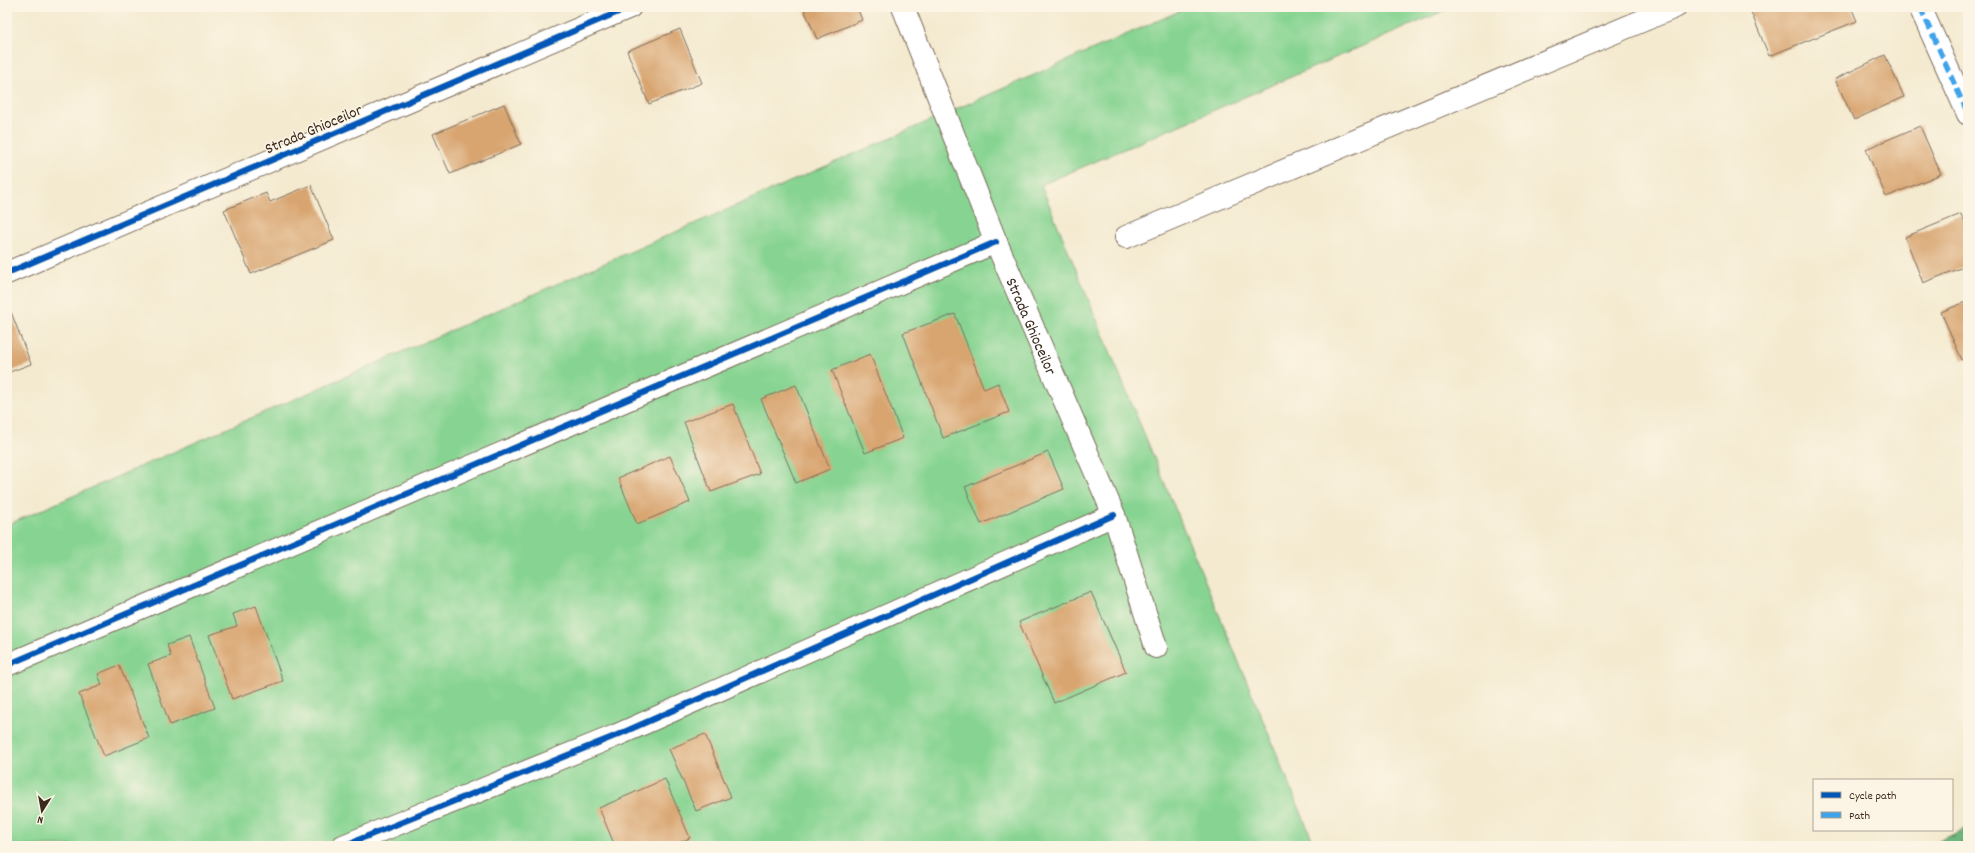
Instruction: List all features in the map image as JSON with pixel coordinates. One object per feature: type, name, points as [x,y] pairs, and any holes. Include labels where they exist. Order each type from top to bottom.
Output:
[{"type":"street","name":"Strada Ghioceilor","points":[[7,273],[630,7]]},
{"type":"street","name":"Strada Ghioceilor","points":[[903,7],[996,242],[1114,515],[1156,647]]},
{"type":"street","points":[[1126,237],[1675,7]]},
{"type":"street","points":[[1920,7],[1968,114]]},
{"type":"street","points":[[7,665],[996,242]]},
{"type":"street","points":[[343,846],[615,736],[1114,515]]},
{"type":"green space","points":[[1189,7],[1453,7],[1041,185],[1315,846],[7,846],[7,525]]},
{"type":"green space","points":[[1968,827],[1968,846],[1929,846]]},
{"type":"building","points":[[803,7],[857,7],[862,20],[817,39]]},
{"type":"building","points":[[1749,7],[1851,7],[1857,21],[1769,56]]},
{"type":"building","points":[[680,29],[702,83],[649,104],[627,51]]},
{"type":"building","points":[[1885,55],[1904,97],[1854,120],[1835,79]]},
{"type":"building","points":[[504,104],[521,144],[450,174],[433,134]]},
{"type":"building","points":[[1920,126],[1941,174],[1886,197],[1866,149]]},
{"type":"building","points":[[311,185],[334,240],[251,274],[224,210],[266,193],[270,202]]},
{"type":"building","points":[[1961,214],[1968,231],[1968,265],[1923,283],[1905,237]]},
{"type":"building","points":[[1968,301],[1968,357],[1962,360],[1941,312]]},
{"type":"building","points":[[11,312],[31,364],[7,373],[7,313]]},
{"type":"building","points":[[955,314],[984,389],[998,383],[1009,412],[943,438],[903,333]]},
{"type":"building","points":[[870,354],[903,438],[865,453],[832,370]]},
{"type":"building","points":[[796,385],[830,469],[796,483],[761,399]]},
{"type":"building","points":[[733,404],[760,474],[711,492],[684,422]]},
{"type":"building","points":[[1048,452],[1064,489],[981,524],[965,487]]},
{"type":"building","points":[[670,456],[690,502],[637,524],[618,478]]},
{"type":"building","points":[[1091,592],[1126,672],[1054,703],[1019,622]]},
{"type":"building","points":[[256,606],[283,681],[232,699],[209,635],[237,626],[233,614]]},
{"type":"building","points":[[189,637],[215,708],[170,725],[148,664],[171,656],[167,645]]},
{"type":"building","points":[[119,665],[149,738],[104,756],[79,694],[102,685],[98,674]]},
{"type":"building","points":[[705,734],[731,797],[696,811],[669,749]]},
{"type":"building","points":[[665,779],[690,838],[671,846],[615,846],[599,808]]},
{"type":"marked path","points":[[1920,7],[1968,114]]},
{"type":"cycle path","points":[[7,273],[630,7]]},
{"type":"cycle path","points":[[7,665],[996,242]]},
{"type":"cycle path","points":[[343,846],[615,736],[1114,515]]}]
